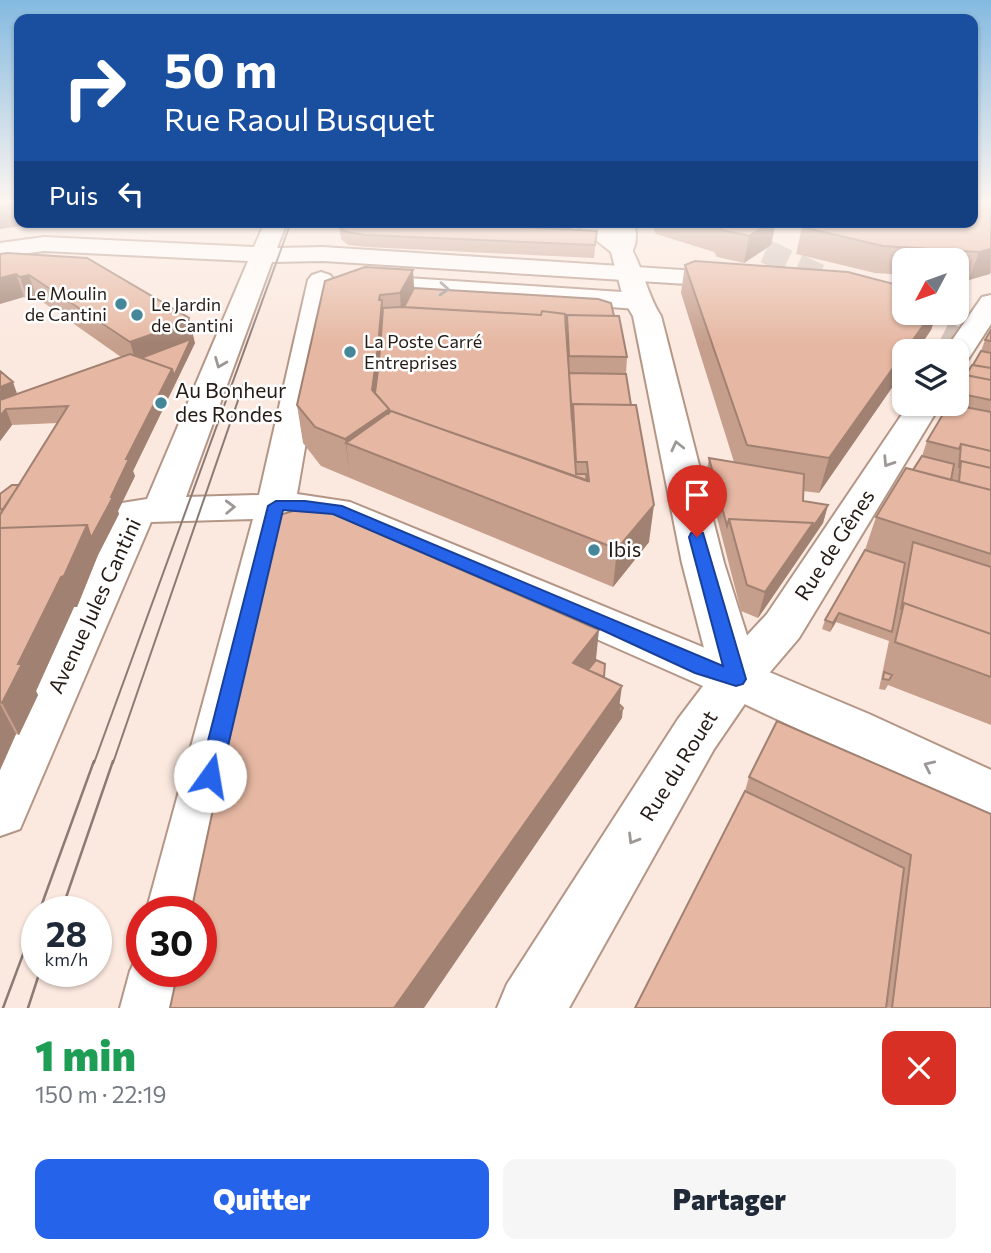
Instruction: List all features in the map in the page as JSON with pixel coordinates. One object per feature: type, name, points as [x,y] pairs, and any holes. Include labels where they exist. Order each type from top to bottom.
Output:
[{"type":"street","points":[[93,249],[258,266],[321,280],[628,274]]},
{"type":"street","name":"Avenue Jules Cantini","points":[[0,811],[136,511],[162,509],[265,249]]},
{"type":"street","points":[[613,249],[628,274],[647,316],[703,563],[736,679]]},
{"type":"street","points":[[626,249],[628,274]]},
{"type":"street","points":[[0,266],[40,263],[258,266],[323,254],[763,282]]},
{"type":"street","points":[[181,896],[276,506],[321,280]]},
{"type":"street","points":[[964,339],[982,301]]},
{"type":"street","name":"Rue de Gênes","points":[[736,679],[783,626],[918,416]]},
{"type":"street","points":[[162,509],[305,505],[336,510],[851,729],[991,796]]},
{"type":"street","name":"Rue du Rouet","points":[[531,1008],[696,734],[736,679]]},
{"type":"street","points":[[154,1008],[159,987]]},
{"type":"building","points":[[970,249],[991,249],[979,252],[970,251]]},
{"type":"building","points":[[0,254],[87,258],[189,318],[187,322],[130,342],[29,275],[20,277],[16,274],[0,278]]},
{"type":"building","points":[[695,261],[848,272],[892,284],[892,326],[923,326],[914,339],[892,339],[892,369],[829,458],[747,445],[685,265]]},
{"type":"building","points":[[365,267],[413,270],[400,293],[380,295],[379,300],[382,300],[372,390],[389,409],[345,439],[315,427],[297,405],[325,281]]},
{"type":"building","points":[[414,288],[598,299],[611,303],[614,316],[567,315],[566,331],[565,314],[404,307]]},
{"type":"building","points":[[383,308],[565,314],[576,474],[586,474],[587,481],[391,411],[389,413],[389,409],[375,393]]},
{"type":"building","points":[[567,315],[619,316],[627,357],[569,356]]},
{"type":"building","points":[[991,330],[991,341],[985,340]]},
{"type":"building","points":[[191,339],[174,376],[172,369],[141,358]]},
{"type":"building","points":[[981,351],[991,353],[991,368],[973,365]]},
{"type":"building","points":[[130,354],[172,369],[126,459],[129,459],[113,497],[91,538],[87,525],[0,528],[0,515],[68,406],[6,409],[0,416],[0,400]]},
{"type":"building","points":[[972,365],[991,368],[991,380],[969,376]]},
{"type":"building","points":[[0,371],[13,382],[0,387]]},
{"type":"building","points":[[569,373],[626,374],[631,405],[573,404],[572,421]]},
{"type":"building","points":[[969,376],[991,380],[991,400],[969,395]]},
{"type":"building","points":[[573,404],[636,405],[654,505],[617,549],[346,443],[391,411],[589,481],[587,462],[576,462]]},
{"type":"building","points":[[969,408],[991,412],[991,451],[961,444],[959,449],[927,441],[942,416],[969,416]]},
{"type":"building","points":[[961,444],[991,451],[991,468],[961,461],[959,468]]},
{"type":"building","points":[[922,456],[954,464],[951,480],[913,470]]},
{"type":"building","points":[[709,458],[804,474],[803,501],[828,505],[811,530],[813,523],[729,519],[727,526]]},
{"type":"building","points":[[961,461],[991,468],[991,490],[959,482]]},
{"type":"building","points":[[906,468],[991,490],[991,554],[876,517]]},
{"type":"building","points":[[12,485],[19,485],[3,509],[0,509],[0,494]]},
{"type":"building","points":[[313,505],[599,630],[573,663],[622,686],[394,1008],[170,1008],[175,987],[217,987],[217,896],[194,896],[276,516]]},
{"type":"building","points":[[729,519],[813,523],[765,592],[747,585]]},
{"type":"building","points":[[87,525],[18,664],[22,664],[2,703],[0,528]]},
{"type":"building","points":[[913,542],[991,567],[991,634],[904,603],[901,610]]},
{"type":"building","points":[[865,550],[905,563],[892,632],[839,613],[833,623],[825,620]]},
{"type":"building","points":[[904,603],[991,634],[991,677],[895,642]]},
{"type":"building","points":[[596,660],[605,664],[604,677],[588,670]]},
{"type":"building","points":[[884,672],[892,675],[889,680],[883,679]]},
{"type":"building","points":[[777,721],[991,814],[991,1008],[892,1008],[911,855],[749,777]]},
{"type":"building","points":[[745,791],[904,868],[886,1008],[635,1008]]},
{"type":"tunnel","points":[[761,249],[865,297]]},
{"type":"tunnel","points":[[862,295],[991,360]]},
{"type":"tram line","points":[[94,763],[281,249]]},
{"type":"tram line","points":[[113,763],[244,383]]},
{"type":"tram line","points":[[45,896],[94,761]]},
{"type":"tram line","points":[[67,896],[113,761]]},
{"type":"tram line","points":[[3,1008],[21,960]]},
{"type":"tram line","points":[[28,1008],[35,987]]},
{"type":"place","name":"Le Moulin de Cantini","points":[[121,304]]},
{"type":"place","name":"Le Jardin de Cantini","points":[[137,315]]},
{"type":"place","name":"La Poste Carré Entreprises","points":[[350,352]]},
{"type":"place","name":"Au Bonheur des Rondes","points":[[161,403]]},
{"type":"place","name":"Ibis","points":[[594,550]]},
{"type":"route","points":[[210,776],[276,506],[305,505],[336,510],[702,667],[736,679],[697,537]]}]
